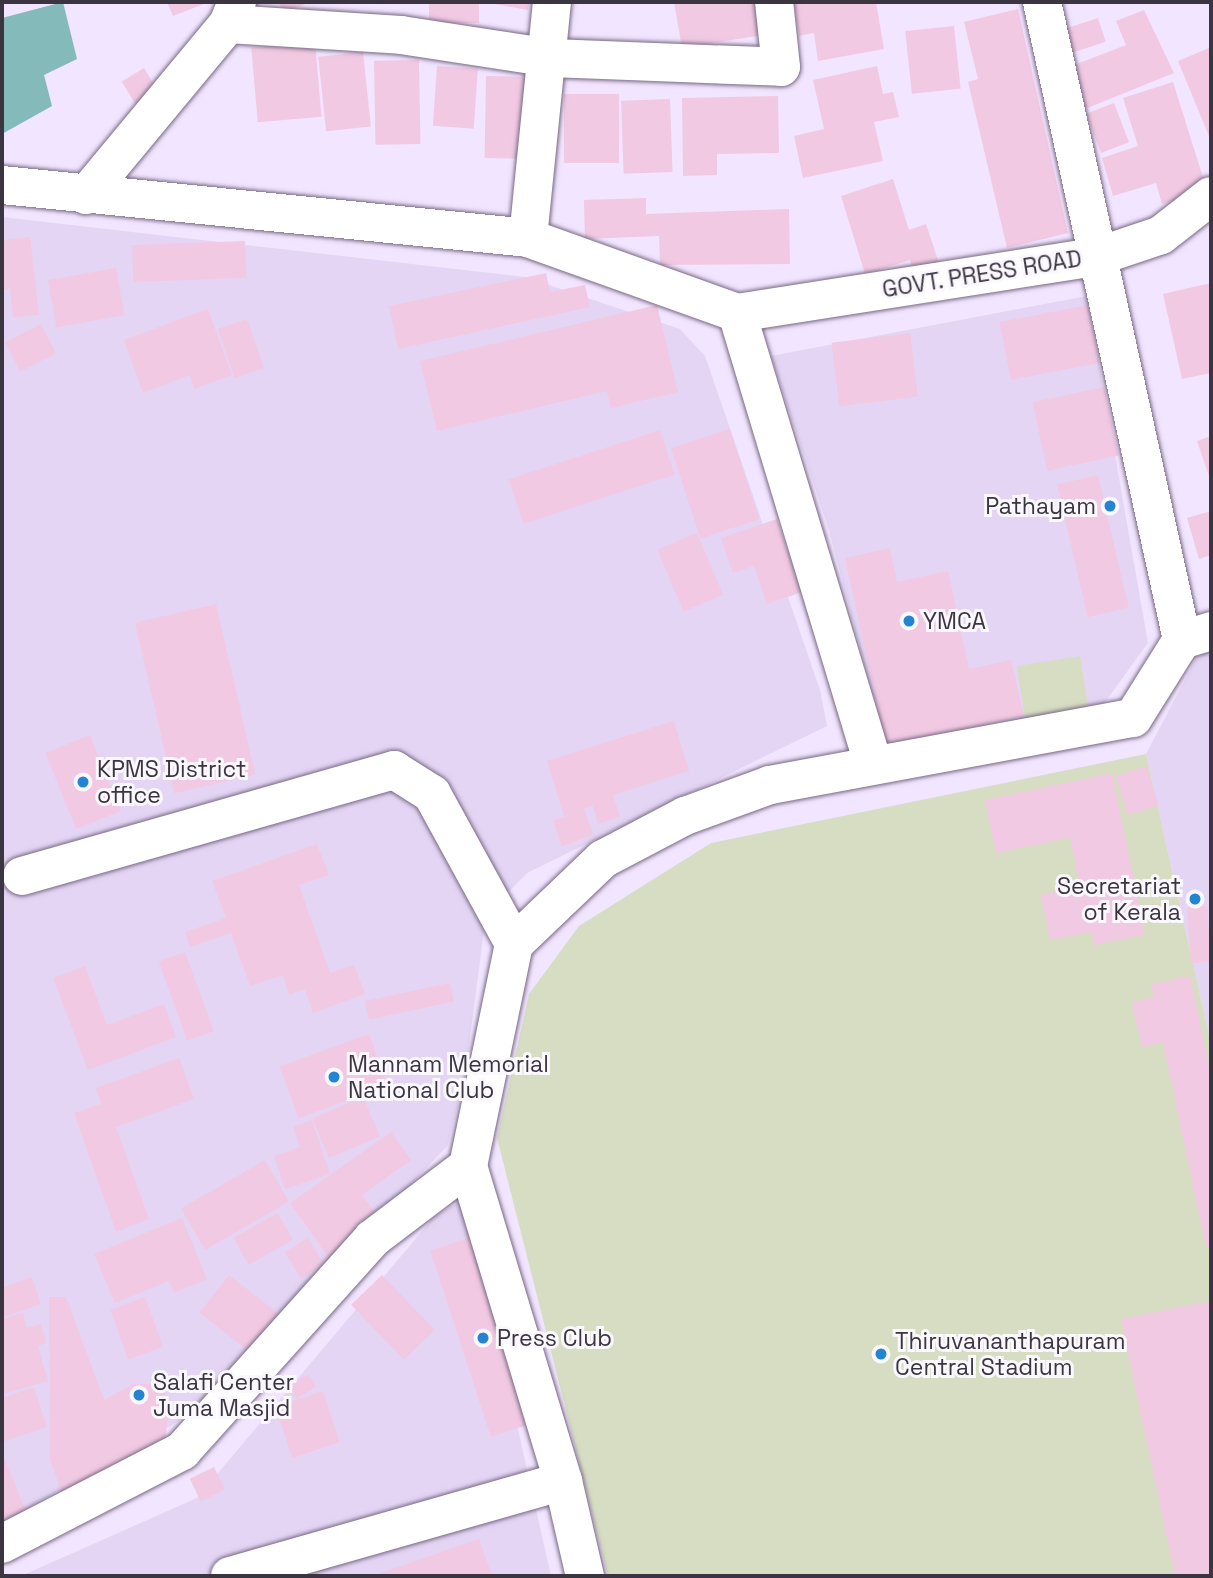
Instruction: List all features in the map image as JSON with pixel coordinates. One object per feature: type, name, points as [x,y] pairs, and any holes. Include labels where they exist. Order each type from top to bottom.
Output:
[{"type":"street","points":[[528,238],[551,58],[552,2]]},
{"type":"street","points":[[86,195],[232,13],[551,58],[781,67],[774,2]]},
{"type":"street","points":[[585,1576],[563,1481],[468,1166],[514,944],[603,859],[685,816],[770,785],[1133,718],[1196,636],[1099,256],[1042,2]]},
{"type":"street","points":[[2,185],[528,238],[737,313],[873,764]]},
{"type":"street","name":"GOVT. PRESS ROAD","points":[[737,313],[1099,256],[1161,235],[1211,196]]},
{"type":"street","points":[[22,876],[394,770],[432,794],[514,944]]},
{"type":"street","points":[[2,1544],[182,1451],[372,1239],[468,1166]]},
{"type":"street","points":[[230,1576],[563,1481]]},
{"type":"shaded area","points":[[63,2],[77,59],[44,75],[52,106],[2,134],[2,18]]},
{"type":"shaded area","points":[[2,217],[525,277],[680,329],[705,356],[820,690],[827,726],[527,873],[486,915],[465,1076],[448,1145],[196,1411],[2,1523]]},
{"type":"shaded area","points":[[1087,296],[1148,643],[1100,709],[888,754],[829,530],[771,356]]},
{"type":"shaded area","name":"Secretariat of Kerala","points":[[1211,650],[1211,1044],[1146,754],[1199,653]]},
{"type":"shaded area","points":[[1080,656],[1089,710],[1025,720],[1017,666]]},
{"type":"shaded area","name":"Thiruvananthapuram Central Stadium","points":[[1146,754],[1211,1044],[1211,1576],[608,1576],[497,1138],[529,994],[579,926],[711,843]]},
{"type":"shaded area","points":[[466,1198],[551,1576],[21,1576],[197,1498],[434,1217]]},
{"type":"building","points":[[167,2],[209,2],[173,16]]},
{"type":"building","points":[[279,2],[311,2],[283,12]]},
{"type":"building","points":[[429,2],[479,2],[479,23],[429,23]]},
{"type":"building","points":[[482,2],[529,2],[528,10]]},
{"type":"building","points":[[674,2],[763,2],[768,34],[682,48]]},
{"type":"building","points":[[794,2],[876,2],[884,49],[818,61],[814,33],[799,36]]},
{"type":"building","points":[[1018,9],[1068,233],[1007,248],[968,82],[978,79],[964,22]]},
{"type":"building","points":[[1144,10],[1174,73],[1085,109],[1069,67],[1126,45],[1116,21]]},
{"type":"building","points":[[1098,18],[1106,42],[1063,56],[1055,32]]},
{"type":"building","points":[[954,26],[961,89],[912,94],[905,31]]},
{"type":"building","points":[[315,42],[322,117],[258,122],[251,48]]},
{"type":"building","points":[[1209,48],[1211,54],[1211,141],[1178,61]]},
{"type":"building","points":[[363,52],[371,127],[326,131],[318,57]]},
{"type":"building","points":[[419,60],[420,144],[375,145],[374,61]]},
{"type":"building","points":[[437,66],[478,69],[474,129],[433,126]]},
{"type":"building","points":[[877,66],[883,94],[893,92],[899,117],[874,122],[883,161],[803,178],[794,136],[824,129],[813,80]]},
{"type":"building","points":[[144,68],[157,90],[135,104],[122,81]]},
{"type":"building","points":[[486,76],[529,77],[528,159],[485,158]]},
{"type":"building","points":[[1173,82],[1207,190],[1162,204],[1156,183],[1113,196],[1102,158],[1138,146],[1123,98]]},
{"type":"building","points":[[564,94],[619,94],[619,163],[564,163]]},
{"type":"building","points":[[778,96],[779,153],[717,154],[717,175],[683,176],[682,98]]},
{"type":"building","points":[[670,99],[673,172],[624,174],[621,101]]},
{"type":"building","points":[[1114,103],[1129,142],[1101,153],[1086,114]]},
{"type":"building","points":[[893,179],[909,230],[926,224],[942,272],[916,281],[910,260],[865,274],[841,196]]},
{"type":"building","points":[[646,198],[646,214],[789,209],[790,264],[660,265],[659,236],[585,239],[584,200]]},
{"type":"building","points":[[30,237],[39,315],[13,317],[10,288],[2,290],[2,240]]},
{"type":"building","points":[[245,241],[246,278],[133,282],[132,245]]},
{"type":"building","points":[[116,268],[124,315],[56,327],[48,280]]},
{"type":"building","points":[[546,273],[550,292],[585,285],[590,307],[398,349],[389,306]]},
{"type":"building","points":[[1211,283],[1211,373],[1182,379],[1163,294]]},
{"type":"building","points":[[657,305],[678,392],[611,408],[607,391],[437,431],[420,361]]},
{"type":"building","points":[[1088,305],[1099,363],[1011,380],[1000,322]]},
{"type":"building","points":[[208,309],[232,375],[194,389],[190,375],[143,393],[124,340]]},
{"type":"building","points":[[247,319],[264,368],[235,378],[218,329]]},
{"type":"building","points":[[41,324],[56,353],[20,372],[5,342]]},
{"type":"building","points":[[910,333],[918,397],[839,406],[832,343]]},
{"type":"building","points":[[1104,387],[1119,455],[1047,471],[1033,402]]},
{"type":"building","points":[[730,429],[759,519],[700,539],[671,448]]},
{"type":"building","points":[[660,430],[675,475],[523,524],[509,479]]},
{"type":"building","points":[[1211,436],[1211,482],[1197,441]]},
{"type":"building","points":[[1098,475],[1129,608],[1088,617],[1057,484]]},
{"type":"building","points":[[1211,511],[1211,555],[1199,559],[1187,518]]},
{"type":"building","points":[[777,519],[802,592],[767,604],[754,566],[733,573],[721,538]]},
{"type":"building","points":[[697,533],[723,595],[684,611],[657,550]]},
{"type":"building","name":"YMCA","points":[[890,548],[897,582],[948,571],[969,669],[1011,660],[1024,716],[886,746],[845,558]]},
{"type":"building","points":[[216,604],[255,775],[174,793],[135,623]]},
{"type":"building","points":[[674,721],[689,771],[613,795],[620,817],[598,824],[593,806],[584,809],[593,835],[562,846],[553,821],[575,813],[564,816],[547,761]]},
{"type":"building","name":"KPMS District office","points":[[90,735],[121,811],[76,829],[45,753]]},
{"type":"building","points":[[1146,766],[1159,805],[1128,815],[1116,776]]},
{"type":"building","points":[[1112,773],[1145,934],[1094,945],[1092,932],[1050,940],[1041,895],[1080,887],[1070,837],[996,853],[985,800]]},
{"type":"building","points":[[317,844],[329,875],[299,885],[330,973],[354,965],[365,994],[313,1013],[305,989],[289,995],[283,975],[250,986],[231,933],[190,947],[185,932],[226,918],[212,881]]},
{"type":"building","points":[[1207,906],[1211,962],[1191,963],[1187,907]]},
{"type":"building","points":[[185,952],[214,1031],[187,1041],[159,962]]},
{"type":"building","points":[[85,966],[107,1025],[164,1004],[176,1037],[88,1070],[53,978]]},
{"type":"building","points":[[1190,976],[1211,1076],[1211,1247],[1206,1248],[1163,1042],[1142,1047],[1132,1002],[1154,997],[1151,984]]},
{"type":"building","points":[[450,983],[454,1002],[369,1020],[365,1001]]},
{"type":"building","name":"Mannam Memorial National Club","points":[[369,1034],[388,1086],[299,1118],[280,1066]]},
{"type":"building","points":[[179,1058],[194,1099],[116,1127],[149,1219],[116,1232],[74,1113],[101,1104],[96,1088]]},
{"type":"building","points":[[363,1097],[380,1137],[329,1158],[312,1118]]},
{"type":"building","points":[[312,1120],[330,1174],[285,1189],[274,1156],[300,1147],[293,1127]]},
{"type":"building","points":[[391,1132],[411,1160],[362,1195],[381,1221],[329,1258],[290,1203]]},
{"type":"building","points":[[265,1160],[289,1202],[205,1250],[181,1208]]},
{"type":"building","points":[[278,1213],[293,1240],[248,1265],[233,1238]]},
{"type":"building","points":[[182,1218],[207,1279],[174,1293],[169,1281],[115,1303],[94,1254]]},
{"type":"building","name":"Press Club","points":[[475,1236],[536,1422],[491,1437],[430,1251]]},
{"type":"building","points":[[308,1238],[324,1265],[301,1278],[285,1252]]},
{"type":"building","points":[[229,1275],[283,1317],[253,1355],[199,1313]]},
{"type":"building","points":[[382,1275],[435,1330],[404,1360],[351,1305]]},
{"type":"building","points":[[32,1277],[41,1304],[4,1317],[2,1288]]},
{"type":"building","name":"Salafi Center Juma Masjid","points":[[49,1297],[66,1297],[104,1400],[133,1384],[155,1384],[164,1387],[168,1414],[164,1451],[62,1494],[50,1459]]},
{"type":"building","points":[[145,1297],[163,1347],[128,1359],[110,1310]]},
{"type":"building","points":[[1211,1301],[1211,1576],[1175,1576],[1121,1319]]},
{"type":"building","points":[[23,1313],[27,1328],[41,1324],[46,1343],[38,1346],[48,1381],[2,1394],[2,1319]]},
{"type":"building","points":[[308,1374],[316,1387],[296,1399],[288,1386]]},
{"type":"building","points":[[34,1387],[47,1427],[2,1442],[2,1398]]},
{"type":"building","points":[[323,1391],[340,1442],[292,1458],[275,1406]]},
{"type":"building","points":[[2,1453],[26,1511],[2,1522]]},
{"type":"building","points":[[214,1467],[225,1489],[201,1501],[190,1479]]},
{"type":"building","points":[[479,1539],[492,1576],[372,1576]]},
{"type":"place","name":"Pathayam","points":[[1110,506]]},
{"type":"place","name":"YMCA","points":[[909,621]]},
{"type":"place","name":"KPMS District office","points":[[83,782]]},
{"type":"place","name":"Secretariat of Kerala","points":[[1195,899]]},
{"type":"place","name":"Mannam Memorial National Club","points":[[334,1077]]},
{"type":"place","name":"Press Club","points":[[483,1338]]},
{"type":"place","name":"Thiruvananthapuram Central Stadium","points":[[881,1354]]},
{"type":"place","name":"Salafi Center Juma Masjid","points":[[139,1395]]}]
